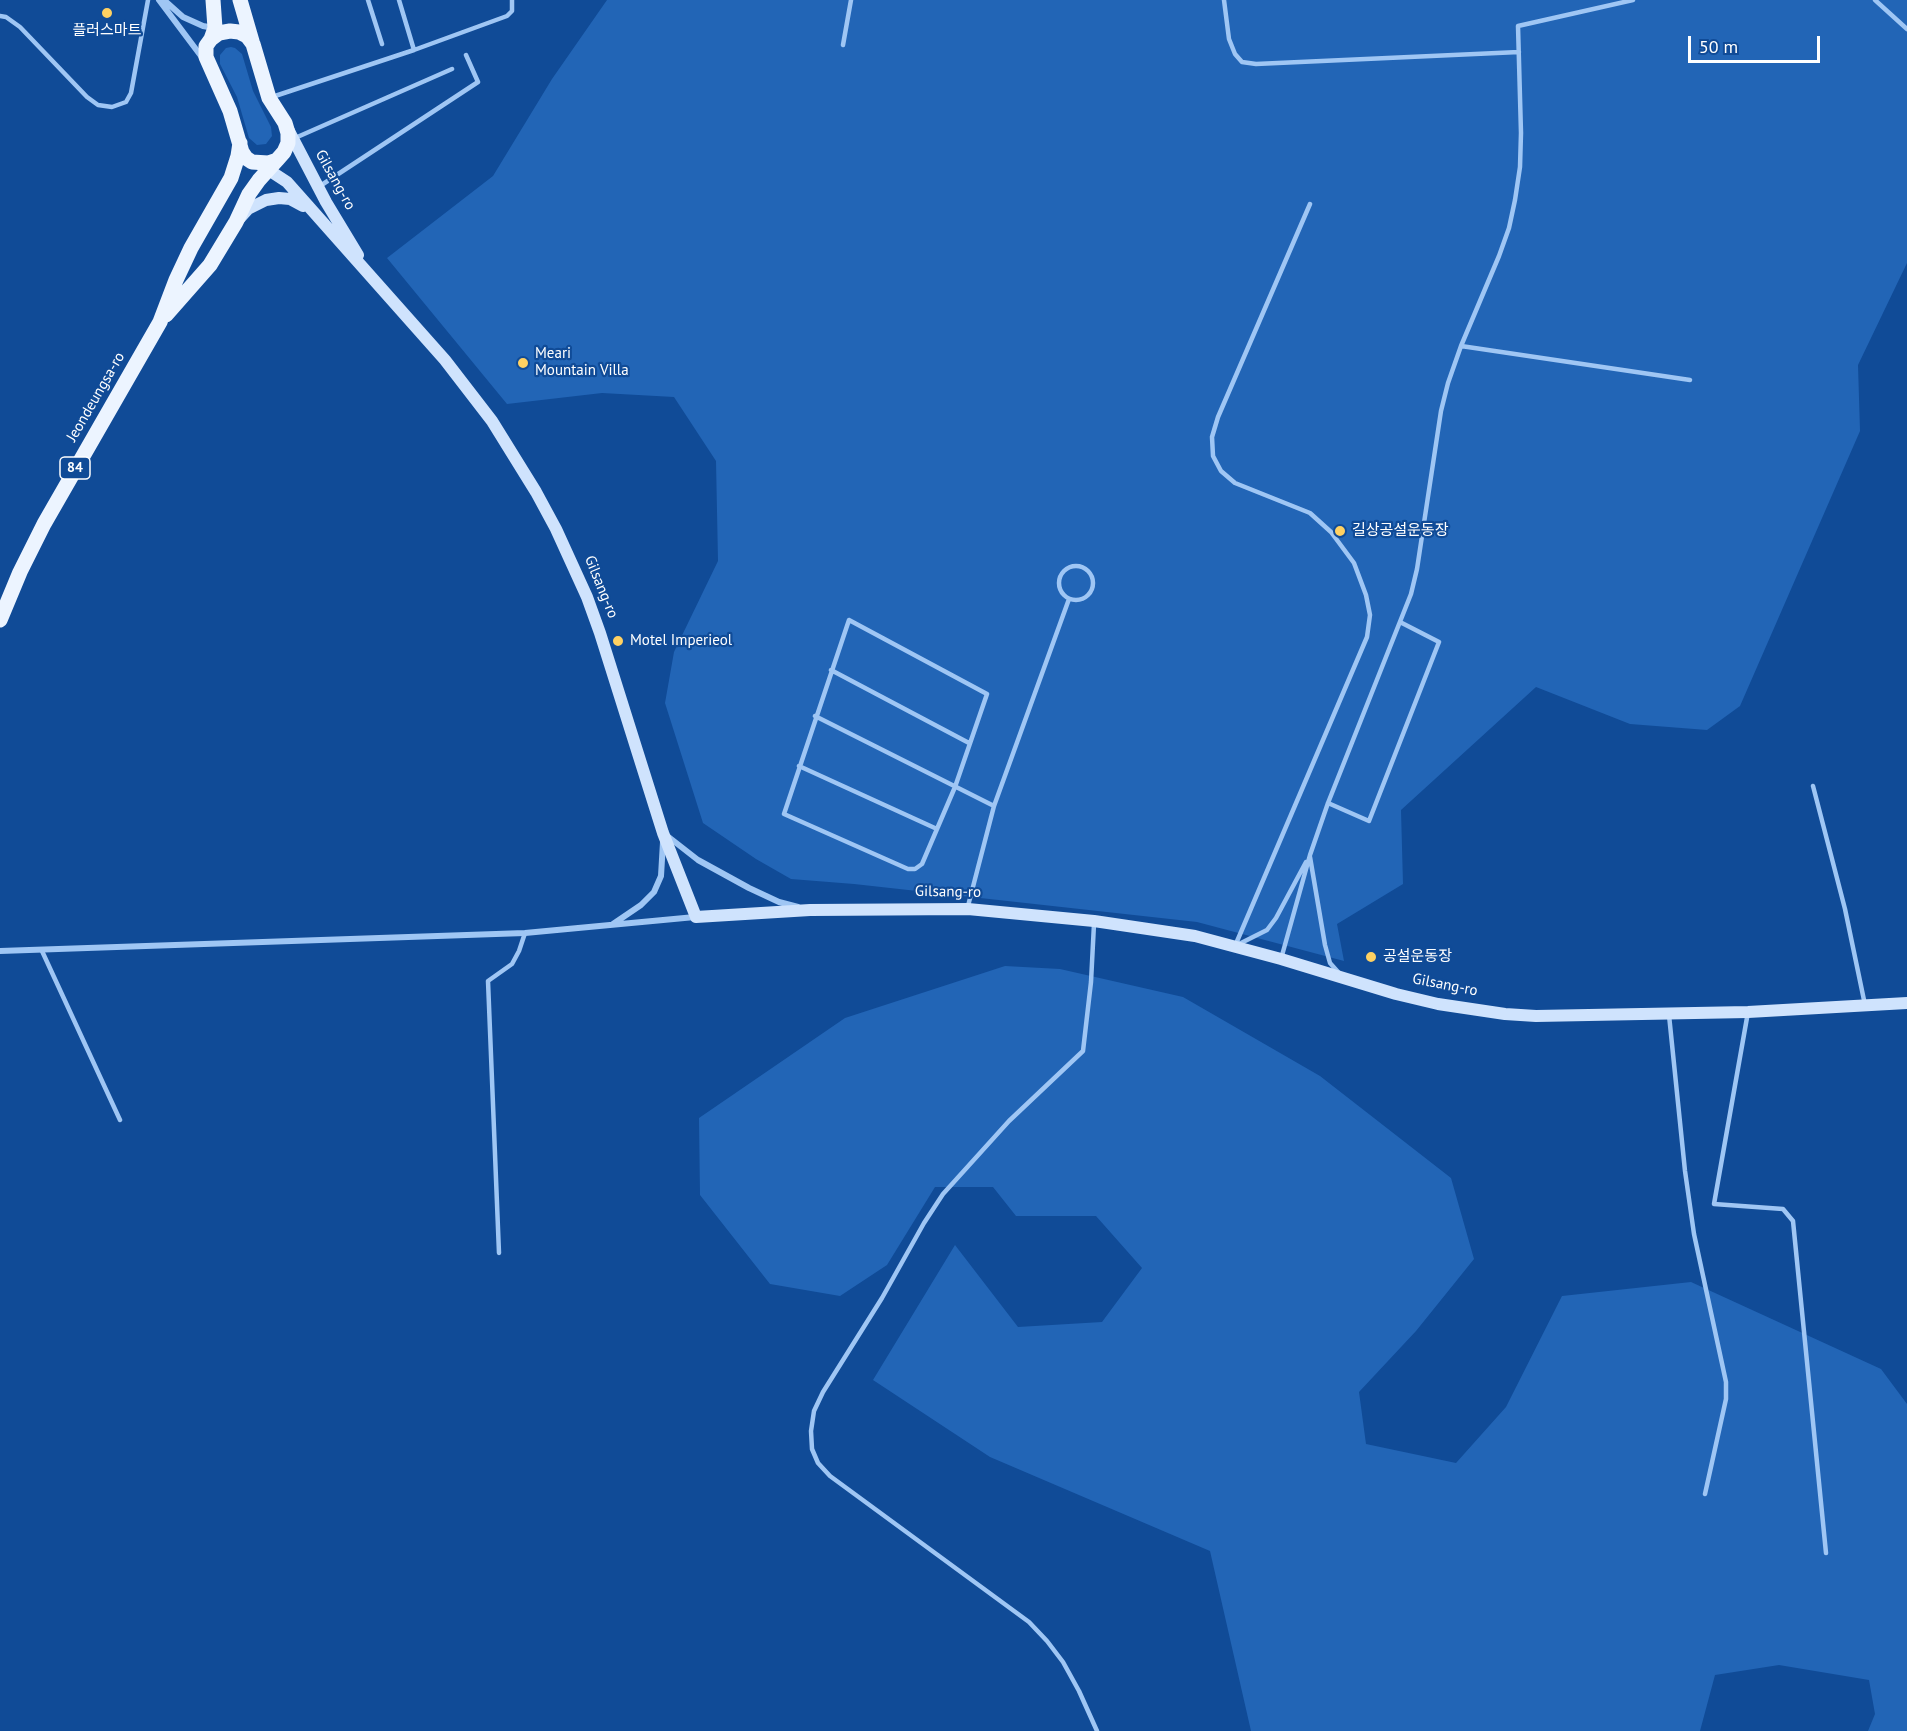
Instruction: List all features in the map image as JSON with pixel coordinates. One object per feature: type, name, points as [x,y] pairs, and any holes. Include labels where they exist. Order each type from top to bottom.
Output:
[{"type":"main road","points":[[213,0],[219,33]]},
{"type":"main road","points":[[240,0],[269,98],[285,123]]},
{"type":"main road","points":[[253,44],[247,36],[239,32],[219,33],[206,46],[206,57],[230,111],[246,158],[252,162],[268,164]]},
{"type":"main road","name":"Jeondeungsa-ro","points":[[160,322],[210,265],[268,164],[284,152],[288,143],[285,123]]},
{"type":"main road","name":"Jeondeungsa-ro","points":[[0,620],[20,572],[44,524],[160,322],[191,248],[236,167],[240,143]]},
{"type":"street","points":[[162,0],[183,17],[219,33]]},
{"type":"street","points":[[162,0],[209,67]]},
{"type":"street","name":"Gilsang-ro","points":[[285,123],[318,188],[375,284]]},
{"type":"street","name":"Gilsang-ro","points":[[268,164],[287,182],[375,284],[445,360],[492,421],[516,458],[556,529],[587,597],[663,833],[696,917],[810,910],[968,909],[1094,921],[1195,936],[1396,994],[1438,1004],[1505,1014],[1536,1016],[1669,1015],[1907,1003]]},
{"type":"street","points":[[236,222],[248,209],[279,198],[298,202],[313,212]]},
{"type":"street","points":[[663,833],[699,860],[749,888],[779,902],[810,910]]},
{"type":"street","points":[[610,926],[641,905],[654,892],[661,876],[663,833]]},
{"type":"street","points":[[0,951],[525,933],[696,917]]},
{"type":"lane","points":[[0,16],[6,17],[20,27],[87,97],[98,105],[112,107],[126,102],[131,93],[148,0]]},
{"type":"lane","points":[[368,0],[382,44]]},
{"type":"lane","points":[[399,0],[414,50]]},
{"type":"lane","points":[[269,98],[414,50],[507,16],[512,11],[512,0]]},
{"type":"lane","points":[[843,45],[851,0]]},
{"type":"lane","points":[[1224,0],[1229,39],[1235,54],[1242,62],[1256,64],[1519,51]]},
{"type":"lane","points":[[1281,959],[1310,855],[1328,803],[1411,594],[1417,569],[1441,411],[1448,383],[1499,256],[1515,201],[1520,167],[1521,134],[1518,26],[1633,0]]},
{"type":"lane","points":[[1875,0],[1907,29]]},
{"type":"lane","points":[[318,188],[478,82],[466,55]]},
{"type":"lane","points":[[293,139],[452,69]]},
{"type":"lane","points":[[1235,946],[1367,637],[1371,615],[1354,563],[1331,532],[1310,513],[1235,483],[1221,471],[1213,456],[1212,437],[1218,417],[1310,204]]},
{"type":"lane","points":[[1461,346],[1690,380]]},
{"type":"lane","points":[[1074,566],[1084,569],[1092,577],[1092,589],[1080,600],[1069,599],[1061,591],[1059,581],[1061,575],[1074,566]]},
{"type":"lane","points":[[968,909],[994,806],[1069,599]]},
{"type":"lane","points":[[849,620],[987,694],[955,788],[922,864],[915,869],[908,869],[784,814],[831,670],[849,620]]},
{"type":"lane","points":[[1328,803],[1369,820],[1439,642],[1400,622]]},
{"type":"lane","points":[[831,670],[969,743]]},
{"type":"lane","points":[[815,716],[994,806]]},
{"type":"lane","points":[[799,766],[937,829]]},
{"type":"lane","points":[[1813,786],[1845,909],[1865,1005]]},
{"type":"lane","points":[[1235,946],[1267,930],[1276,918],[1310,855]]},
{"type":"lane","points":[[1310,855],[1325,945],[1330,963],[1343,978]]},
{"type":"lane","points":[[1094,921],[1091,982],[1083,1051],[1009,1121],[943,1194],[823,1392],[814,1411],[811,1431],[812,1449],[818,1464],[831,1476],[1029,1622],[1047,1641],[1068,1671],[1097,1731]]},
{"type":"lane","points":[[499,1253],[488,981],[512,964],[525,933]]},
{"type":"lane","points":[[42,951],[120,1120]]},
{"type":"lane","points":[[1748,1012],[1714,1204],[1783,1209],[1793,1221],[1826,1553]]},
{"type":"lane","points":[[1669,1015],[1694,1234],[1726,1382],[1726,1399],[1705,1494]]},
{"type":"shaded area","name":"길상공설운동장","points":[[607,0],[1907,0],[1907,263],[1858,365],[1860,431],[1740,706],[1707,730],[1630,724],[1536,687],[1401,810],[1403,884],[1337,924],[1344,961],[1197,922],[791,879],[756,859],[703,823],[665,703],[674,652],[718,561],[716,461],[674,397],[602,393],[507,404],[387,258],[493,176],[552,79]]},
{"type":"shaded area","points":[[231,47],[242,54],[253,91],[271,127],[272,136],[266,144],[257,145],[249,138],[237,97],[220,64],[220,55],[226,48]]},
{"type":"shaded area","points":[[1005,966],[1060,969],[1183,997],[1320,1076],[1451,1178],[1474,1259],[1416,1331],[1359,1392],[1366,1444],[1456,1463],[1506,1407],[1562,1296],[1691,1282],[1881,1369],[1907,1404],[1907,1731],[1868,1731],[1875,1714],[1869,1680],[1779,1665],[1715,1675],[1700,1731],[1251,1731],[1210,1551],[990,1457],[873,1380],[955,1245],[1018,1327],[1102,1322],[1142,1268],[1096,1216],[1016,1216],[993,1187],[935,1187],[887,1265],[840,1296],[770,1284],[700,1195],[699,1118],[845,1018]]},
{"type":"place","name":"플러스마트","points":[[107,13]]},
{"type":"place","name":"Meari Mountain Villa","points":[[523,363]]},
{"type":"place","name":"길상공설운동장","points":[[1340,531]]},
{"type":"place","name":"Motel Imperieol","points":[[618,641]]},
{"type":"place","name":"공설운동장","points":[[1371,957]]}]
